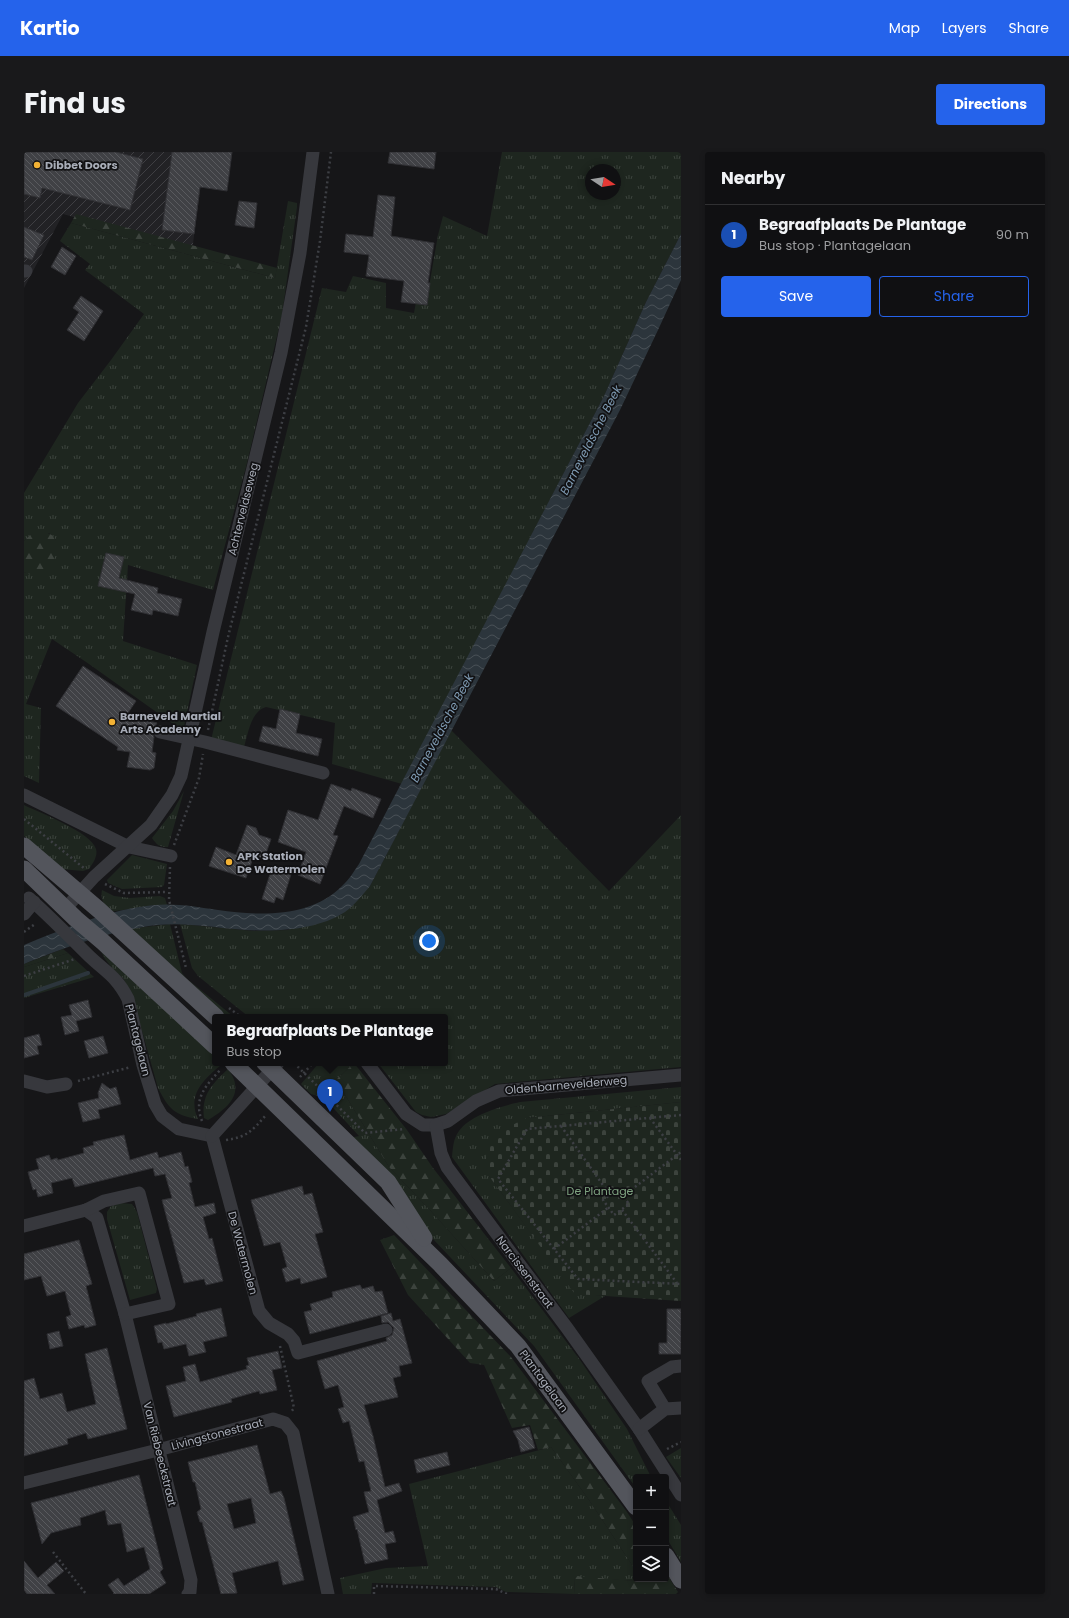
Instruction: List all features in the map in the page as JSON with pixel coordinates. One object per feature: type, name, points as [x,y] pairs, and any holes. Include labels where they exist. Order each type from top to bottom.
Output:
[{"type":"main road","points":[[24,846],[126,934],[222,1012]]},
{"type":"main road","points":[[24,869],[70,914],[103,942],[212,1043]]},
{"type":"main road","name":"Plantagelaan","points":[[229,1066],[257,1085],[440,1264],[518,1346],[633,1503]]},
{"type":"main road","name":"Plantagelaan","points":[[272,1066],[290,1088],[388,1182],[440,1264]]},
{"type":"main road","points":[[669,1561],[681,1580]]},
{"type":"street","name":"Achterveldseweg","points":[[70,914],[79,894],[94,877],[129,847],[151,825],[172,795],[181,776],[213,632],[281,352],[300,253],[313,152]]},
{"type":"street","points":[[160,732],[205,742],[323,774]]},
{"type":"street","points":[[24,795],[129,847],[172,856]]},
{"type":"street","name":"Plantagelaan","points":[[24,914],[31,900],[88,955],[109,972],[124,990],[128,999],[143,1064],[155,1104],[162,1116],[179,1129],[212,1136]]},
{"type":"street","points":[[212,1136],[257,1085],[270,1066]]},
{"type":"street","points":[[369,1066],[406,1114],[424,1125],[436,1125]]},
{"type":"street","name":"Oldenbarnevelderweg","points":[[436,1125],[448,1121],[476,1101],[499,1091],[681,1075]]},
{"type":"street","points":[[24,1081],[47,1087],[66,1084]]},
{"type":"street","name":"Narcissenstraat","points":[[436,1125],[441,1153],[447,1167],[567,1328],[639,1429],[681,1495]]},
{"type":"street","name":"De Watermolen","points":[[212,1136],[259,1311],[269,1323],[288,1334],[294,1341],[298,1352],[386,1330]]},
{"type":"street","points":[[24,1226],[86,1210],[104,1201],[139,1193],[169,1304],[125,1314]]},
{"type":"street","name":"Van Riebeeckstraat","points":[[86,1210],[97,1218],[125,1314],[191,1580],[190,1592],[188,1594]]},
{"type":"street","points":[[665,1410],[648,1381],[672,1366],[681,1366]]},
{"type":"street","points":[[639,1429],[665,1410],[681,1408]]},
{"type":"street","name":"Livingstonestraat","points":[[24,1483],[158,1450],[273,1419],[285,1423]]},
{"type":"street","points":[[285,1423],[293,1433],[328,1594]]},
{"type":"path","name":"Achterveldseweg","points":[[190,975],[186,968],[169,900],[169,874],[172,856],[179,828],[199,778],[205,742],[228,637],[306,327],[320,241],[331,152]]},
{"type":"path","points":[[24,976],[88,955]]},
{"type":"path","points":[[66,1084],[143,1064]]},
{"type":"path","points":[[227,1066],[204,1087],[200,1097],[198,1112],[201,1121],[212,1136],[222,1140],[238,1138],[251,1132],[276,1104]]},
{"type":"path","points":[[297,1066],[365,1133],[409,1129]]},
{"type":"path","points":[[290,1088],[310,1066]]},
{"type":"path","points":[[681,1115],[527,1129],[498,1179],[578,1279],[681,1284]]},
{"type":"path","points":[[650,1118],[681,1160]]},
{"type":"path","points":[[561,1126],[610,1195]]},
{"type":"path","points":[[623,1196],[681,1152]]},
{"type":"path","points":[[618,1189],[623,1196],[629,1204],[614,1215],[603,1200],[618,1189]]},
{"type":"path","points":[[554,1249],[609,1207]]},
{"type":"path","points":[[622,1210],[677,1283]]},
{"type":"path","points":[[276,1327],[294,1408],[285,1423]]},
{"type":"path","points":[[53,1552],[86,1594]]},
{"type":"path","points":[[374,1594],[374,1586],[496,1589],[507,1594]]},
{"type":"shaded area","points":[[24,152],[205,152],[192,251],[63,214],[24,288]]},
{"type":"green space","points":[[502,152],[681,152],[681,234],[646,302],[604,396],[402,784],[332,764],[335,723],[266,707],[261,709],[254,718],[244,747],[211,740],[322,288],[346,292],[353,276],[386,283],[386,308],[414,313],[416,302],[426,304],[438,235],[443,216],[487,236]]},
{"type":"green space","points":[[288,201],[297,203],[297,207],[282,315],[247,463],[213,590],[128,565],[123,641],[197,665],[183,731],[52,639],[26,704],[41,708],[39,783],[24,776],[24,572],[26,573],[56,540],[49,533],[30,535],[24,541],[24,493],[78,403],[144,314],[85,270],[90,264],[60,241],[71,223],[275,278]]},
{"type":"green space","points":[[76,214],[277,268],[275,278],[71,223]]},
{"type":"green space","points":[[40,531],[47,533],[55,539],[57,549],[56,554],[46,572],[40,576],[35,576],[24,572],[24,541],[30,535]]},
{"type":"green space","points":[[451,730],[609,891],[681,815],[681,1067],[495,1084],[446,1114],[431,1117],[416,1112],[380,1066],[448,1066],[448,1014],[245,1014],[198,976],[192,968],[180,924],[254,931],[288,930],[370,886]]},
{"type":"green space","points":[[184,791],[168,847],[162,847],[152,838],[173,811]]},
{"type":"green space","points":[[24,805],[85,836],[96,849],[95,859],[89,869],[83,871],[61,869],[24,836]]},
{"type":"green space","points":[[132,855],[167,864],[164,885],[162,887],[122,889],[108,883],[107,880]]},
{"type":"green space","points":[[102,890],[114,896],[130,898],[160,896],[165,898],[167,905],[156,905],[109,912],[103,901]]},
{"type":"green space","points":[[170,924],[182,973],[186,978],[230,1014],[218,1014],[128,929]]},
{"type":"green space","points":[[98,945],[212,1049],[212,1066],[220,1066],[203,1082],[196,1095],[194,1103],[198,1119],[183,1115],[173,1110],[162,1095],[158,1088],[132,995],[123,978],[105,959]]},
{"type":"green space","points":[[63,949],[68,953],[24,967],[24,964]]},
{"type":"green space","points":[[68,953],[94,977],[24,998],[24,967]]},
{"type":"green space","points":[[316,1066],[351,1066],[336,1080],[389,1167],[494,1281],[511,1268],[580,1360],[627,1429],[650,1474],[633,1474],[633,1484],[534,1346],[434,1240],[350,1138],[359,1136],[324,1098],[311,1094],[301,1084]]},
{"type":"green space","points":[[351,1066],[356,1066],[407,1130],[433,1168],[511,1268],[494,1281],[389,1167],[336,1080]]},
{"type":"green space","points":[[228,1069],[233,1078],[235,1093],[228,1105],[208,1120],[204,1118],[204,1103],[206,1096],[217,1080]]},
{"type":"green space","points":[[681,1087],[681,1102],[527,1118],[489,1176],[575,1293],[605,1296],[569,1318],[452,1157],[457,1134],[464,1125],[478,1116],[504,1106],[520,1102]]},
{"type":"green space","name":"De Plantage","points":[[681,1102],[681,1301],[575,1294],[489,1176],[486,1165],[488,1147],[500,1133],[527,1118]]},
{"type":"green space","points":[[120,1203],[132,1204],[137,1212],[157,1289],[156,1293],[130,1300],[107,1219],[107,1212],[111,1206]]},
{"type":"green space","points":[[394,1235],[511,1357],[633,1521],[633,1566],[589,1500],[551,1447],[538,1450],[530,1425],[512,1428],[484,1365],[470,1363],[408,1295],[380,1240]]},
{"type":"green space","points":[[551,1447],[589,1500],[633,1566],[633,1581],[575,1577],[574,1594],[506,1592],[496,1587],[372,1583],[371,1594],[343,1594],[340,1578],[386,1568],[428,1566],[409,1484]]},
{"type":"green space","points":[[681,1448],[681,1478],[666,1457]]},
{"type":"green space","points":[[669,1506],[681,1525],[681,1562],[669,1542]]},
{"type":"green space","points":[[575,1576],[633,1582],[669,1582],[669,1578],[678,1592],[676,1594],[574,1594]]},
{"type":"water","name":"Barneveldsche Beek","points":[[681,234],[681,280],[620,410],[370,886],[358,900],[345,912],[315,925],[264,931],[186,924],[140,927],[89,940],[24,964],[24,945],[104,915],[138,907],[155,905],[186,906],[250,913],[284,912],[315,904],[329,896],[347,881],[359,864],[604,396],[646,302]]},
{"type":"building","points":[[24,152],[116,152],[143,159],[130,210],[42,188],[40,198],[24,194]]},
{"type":"building","points":[[172,152],[232,152],[227,191],[200,187],[194,234],[162,230]]},
{"type":"building","points":[[390,152],[436,152],[434,169],[388,163]]},
{"type":"building","points":[[378,195],[395,197],[391,236],[434,243],[428,283],[430,283],[427,305],[401,302],[404,281],[366,276],[369,255],[344,252],[346,234],[373,237]]},
{"type":"building","points":[[239,201],[257,203],[254,228],[235,225]]},
{"type":"building","points":[[24,227],[44,235],[32,260],[24,257]]},
{"type":"building","points":[[62,247],[76,256],[65,275],[51,267]]},
{"type":"building","points":[[81,296],[103,311],[84,341],[67,330],[79,312],[73,308]]},
{"type":"building","points":[[106,553],[124,557],[119,578],[158,588],[157,593],[182,599],[178,616],[153,610],[152,615],[131,610],[135,594],[98,586]]},
{"type":"building","points":[[83,666],[136,701],[128,713],[149,716],[148,721],[157,723],[152,731],[154,737],[152,752],[156,753],[154,768],[150,770],[127,767],[130,752],[117,750],[118,747],[56,706]]},
{"type":"building","points":[[280,709],[300,714],[296,733],[322,739],[318,756],[259,741],[263,726],[276,729]]},
{"type":"building","points":[[331,784],[351,791],[352,788],[381,799],[373,818],[344,806],[333,835],[338,836],[320,884],[298,875],[306,852],[278,842],[288,810],[318,820]]},
{"type":"building","points":[[247,825],[256,828],[259,835],[271,839],[264,859],[254,855],[246,878],[209,866],[216,847],[236,855]]},
{"type":"building","points":[[273,865],[292,871],[283,900],[276,897],[274,903],[262,899]]},
{"type":"building","points":[[88,1000],[92,1017],[76,1021],[79,1031],[65,1035],[61,1017],[72,1015],[69,1005]]},
{"type":"building","points":[[39,1034],[42,1045],[37,1046],[39,1054],[24,1058],[24,1038]]},
{"type":"building","points":[[103,1036],[108,1053],[89,1058],[84,1041]]},
{"type":"building","points":[[102,1083],[110,1089],[116,1087],[121,1104],[98,1110],[100,1118],[83,1122],[78,1103],[99,1098],[98,1093]]},
{"type":"building","points":[[124,1135],[130,1160],[157,1152],[159,1158],[181,1152],[185,1167],[188,1166],[192,1182],[189,1183],[195,1207],[214,1203],[216,1213],[203,1217],[209,1239],[212,1238],[223,1281],[206,1285],[204,1279],[184,1283],[162,1200],[172,1198],[165,1174],[155,1176],[153,1168],[75,1187],[72,1178],[51,1183],[53,1193],[38,1197],[36,1189],[33,1190],[28,1172],[39,1169],[36,1159],[49,1155],[51,1160],[57,1158],[58,1160],[84,1153],[83,1148],[94,1145],[93,1142]]},
{"type":"building","points":[[302,1186],[304,1195],[312,1193],[323,1232],[315,1234],[327,1277],[301,1284],[300,1278],[286,1282],[282,1269],[287,1267],[280,1242],[264,1246],[251,1200]]},
{"type":"building","points":[[79,1240],[92,1284],[86,1286],[96,1325],[85,1328],[84,1325],[69,1329],[66,1317],[71,1315],[65,1291],[47,1296],[41,1276],[24,1280],[24,1254]]},
{"type":"building","points":[[360,1285],[362,1289],[373,1286],[375,1292],[382,1291],[388,1313],[310,1334],[304,1312],[312,1310],[310,1304],[333,1297],[332,1292]]},
{"type":"building","points":[[221,1308],[227,1336],[203,1342],[206,1352],[189,1356],[186,1344],[164,1349],[162,1342],[158,1343],[154,1326],[197,1316],[196,1314]]},
{"type":"building","points":[[667,1309],[681,1309],[681,1354],[659,1354],[659,1343],[667,1343]]},
{"type":"building","points":[[391,1313],[393,1321],[400,1319],[412,1363],[399,1366],[401,1376],[393,1378],[398,1397],[364,1405],[385,1487],[399,1483],[402,1491],[377,1500],[385,1533],[393,1531],[396,1542],[385,1544],[388,1559],[365,1564],[353,1517],[369,1512],[364,1492],[371,1491],[364,1461],[359,1462],[349,1421],[343,1423],[338,1409],[344,1407],[338,1385],[325,1389],[317,1361],[387,1341],[386,1338],[392,1335],[394,1328],[388,1322],[382,1323],[381,1316]]},
{"type":"building","points":[[59,1331],[63,1346],[50,1349],[47,1334]]},
{"type":"building","points":[[107,1348],[127,1429],[88,1439],[86,1433],[67,1439],[68,1444],[24,1456],[24,1381],[34,1378],[40,1399],[62,1393],[67,1412],[96,1404],[85,1354]]},
{"type":"building","points":[[278,1351],[282,1368],[272,1370],[277,1390],[260,1394],[259,1391],[231,1399],[232,1402],[174,1417],[166,1386],[186,1381],[183,1367],[195,1364],[200,1382],[247,1369],[246,1366],[249,1365],[247,1358]]},
{"type":"building","points":[[529,1427],[535,1448],[521,1452],[518,1440],[513,1431]]},
{"type":"building","points":[[257,1445],[270,1494],[281,1491],[284,1498],[304,1580],[283,1585],[278,1561],[232,1573],[237,1593],[221,1594],[202,1522],[200,1522],[197,1512],[201,1509],[195,1482],[193,1482],[188,1462]],"holes":[[[251,1498],[256,1523],[234,1529],[227,1504]]]},
{"type":"building","points":[[447,1452],[450,1465],[417,1473],[414,1460]]},
{"type":"building","points":[[139,1475],[163,1569],[160,1572],[166,1583],[149,1594],[113,1594],[114,1593],[108,1585],[118,1578],[124,1586],[150,1569],[144,1547],[127,1552],[121,1523],[108,1525],[105,1510],[80,1518],[81,1525],[51,1533],[42,1544],[31,1503]]},
{"type":"building","points":[[24,1561],[38,1578],[56,1562],[64,1571],[47,1585],[55,1594],[27,1594],[24,1590]]},
{"type":"waterway","points":[[24,995],[88,973]]},
{"type":"place","name":"Dibbet Doors","points":[[37,165]]},
{"type":"place","name":"Barneveld Martial Arts Academy","points":[[112,722]]},
{"type":"place","name":"APK Station De Watermolen","points":[[229,862]]},
{"type":"place","name":"Begraafplaats De Plantage","points":[[330,1112]]}]
